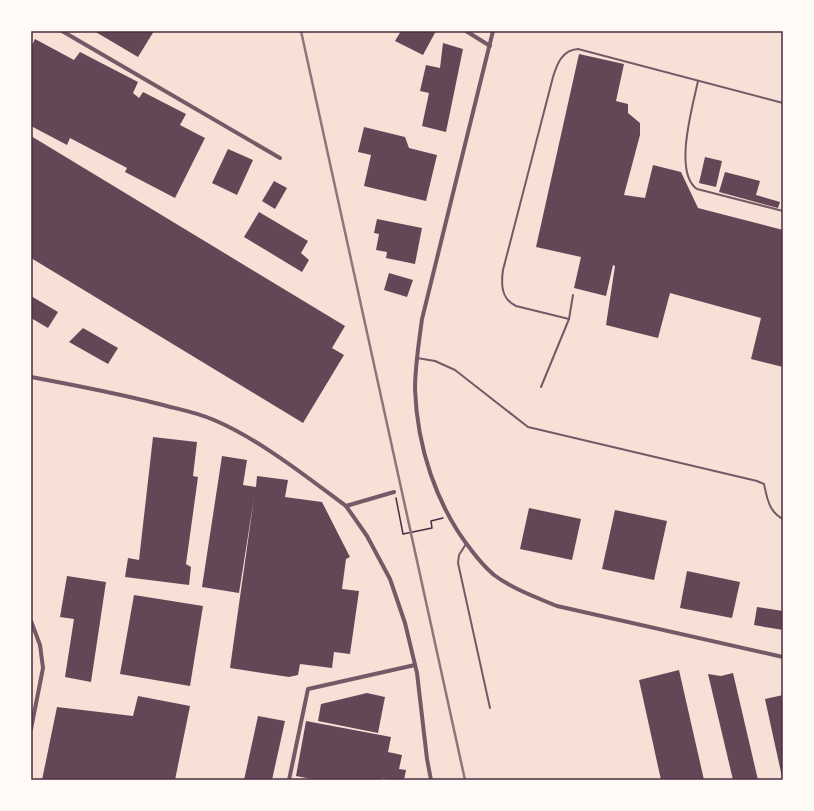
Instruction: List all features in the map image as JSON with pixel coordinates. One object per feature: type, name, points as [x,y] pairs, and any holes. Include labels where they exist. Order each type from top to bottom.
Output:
[{"type":"street","points":[[62,31],[280,158]]},
{"type":"street","points":[[466,31],[490,46]]},
{"type":"street","points":[[493,31],[422,319],[417,358],[415,388],[417,415],[424,450],[442,504],[466,544],[480,562],[493,574],[511,586],[527,594],[557,606],[783,658]]},
{"type":"street","points":[[31,377],[108,391],[199,414],[214,420],[266,450],[346,506],[367,536],[390,579],[405,622],[415,665],[431,780]]},
{"type":"street","points":[[346,506],[394,492]]},
{"type":"street","points":[[31,621],[40,646],[42,668],[31,729]]},
{"type":"street","points":[[289,780],[308,690],[415,665]]},
{"type":"lane","points":[[569,319],[516,306],[508,302],[502,286],[503,270],[553,77],[560,59],[569,51],[578,49],[783,103]]},
{"type":"lane","points":[[698,81],[686,145],[685,161],[686,171],[693,187],[783,211]]},
{"type":"lane","points":[[541,386],[569,319],[573,294]]},
{"type":"lane","points":[[417,358],[435,361],[455,370],[528,427],[758,481],[764,484],[767,497],[775,515],[783,519]]},
{"type":"lane","points":[[466,544],[459,555],[458,563],[490,708]]},
{"type":"path","points":[[394,492],[403,534],[432,528],[431,521],[436,520]]},
{"type":"building","points":[[94,31],[154,31],[138,57]]},
{"type":"building","points":[[401,31],[436,31],[423,55],[395,41]]},
{"type":"building","points":[[35,39],[74,60],[80,52],[138,82],[133,93],[139,98],[143,92],[186,114],[180,125],[205,138],[175,198],[125,172],[127,168],[70,138],[67,145],[31,126],[31,47]]},
{"type":"building","points":[[443,43],[463,49],[446,132],[422,126],[429,93],[420,91],[426,65],[440,68]]},
{"type":"building","points":[[579,54],[624,64],[616,101],[628,104],[628,113],[640,123],[640,135],[624,195],[645,198],[653,165],[681,172],[698,208],[783,230],[783,367],[751,359],[761,318],[670,293],[658,338],[606,325],[615,266],[613,265],[606,296],[574,288],[581,257],[536,247]]},
{"type":"building","points":[[364,127],[405,137],[409,148],[437,155],[426,201],[364,186],[371,155],[358,152]]},
{"type":"building","points":[[31,136],[345,326],[332,348],[344,355],[303,423],[31,258]]},
{"type":"building","points":[[228,149],[253,160],[237,195],[212,183]]},
{"type":"building","points":[[705,157],[722,161],[716,187],[699,183]]},
{"type":"building","points":[[725,172],[760,181],[756,195],[780,202],[778,208],[719,192]]},
{"type":"building","points":[[274,181],[287,188],[275,209],[262,201]]},
{"type":"building","points":[[259,212],[308,241],[301,253],[309,260],[302,272],[244,237]]},
{"type":"building","points":[[377,219],[422,228],[415,264],[386,258],[387,252],[376,250],[379,234],[374,233]]},
{"type":"building","points":[[389,273],[413,280],[407,297],[384,290]]},
{"type":"building","points":[[31,296],[58,312],[48,328],[31,318]]},
{"type":"building","points":[[83,328],[118,348],[108,364],[69,342]]},
{"type":"building","points":[[153,437],[197,442],[193,476],[198,477],[186,564],[191,567],[189,585],[125,577],[128,558],[139,560]]},
{"type":"building","points":[[222,456],[247,460],[243,485],[256,487],[257,476],[288,480],[285,497],[322,502],[350,557],[346,559],[342,589],[359,591],[350,654],[334,652],[332,668],[300,664],[298,675],[289,677],[230,668],[254,498],[239,593],[202,587]]},
{"type":"building","points":[[529,508],[581,519],[572,560],[520,549]]},
{"type":"building","points":[[615,510],[667,521],[654,580],[602,569]]},
{"type":"building","points":[[687,571],[740,582],[732,618],[680,608]]},
{"type":"building","points":[[67,576],[106,582],[91,682],[65,677],[74,619],[60,617]]},
{"type":"building","points":[[134,595],[203,606],[190,686],[120,674]]},
{"type":"building","points":[[757,607],[783,611],[783,630],[754,625]]},
{"type":"building","points":[[679,670],[704,780],[661,780],[639,680]]},
{"type":"building","points":[[733,673],[758,780],[733,780],[708,674],[721,676]]},
{"type":"building","points":[[367,693],[385,697],[378,733],[318,721],[321,704]]},
{"type":"building","points":[[783,695],[783,777],[782,777],[765,699]]},
{"type":"building","points":[[138,696],[190,706],[175,780],[42,780],[57,707],[133,716]]},
{"type":"building","points":[[258,716],[285,721],[272,780],[244,780]]},
{"type":"building","points":[[306,721],[391,737],[388,752],[402,755],[399,769],[406,770],[404,780],[382,778],[382,780],[317,780],[296,776]]},
{"type":"railway","points":[[301,31],[465,780]]}]
